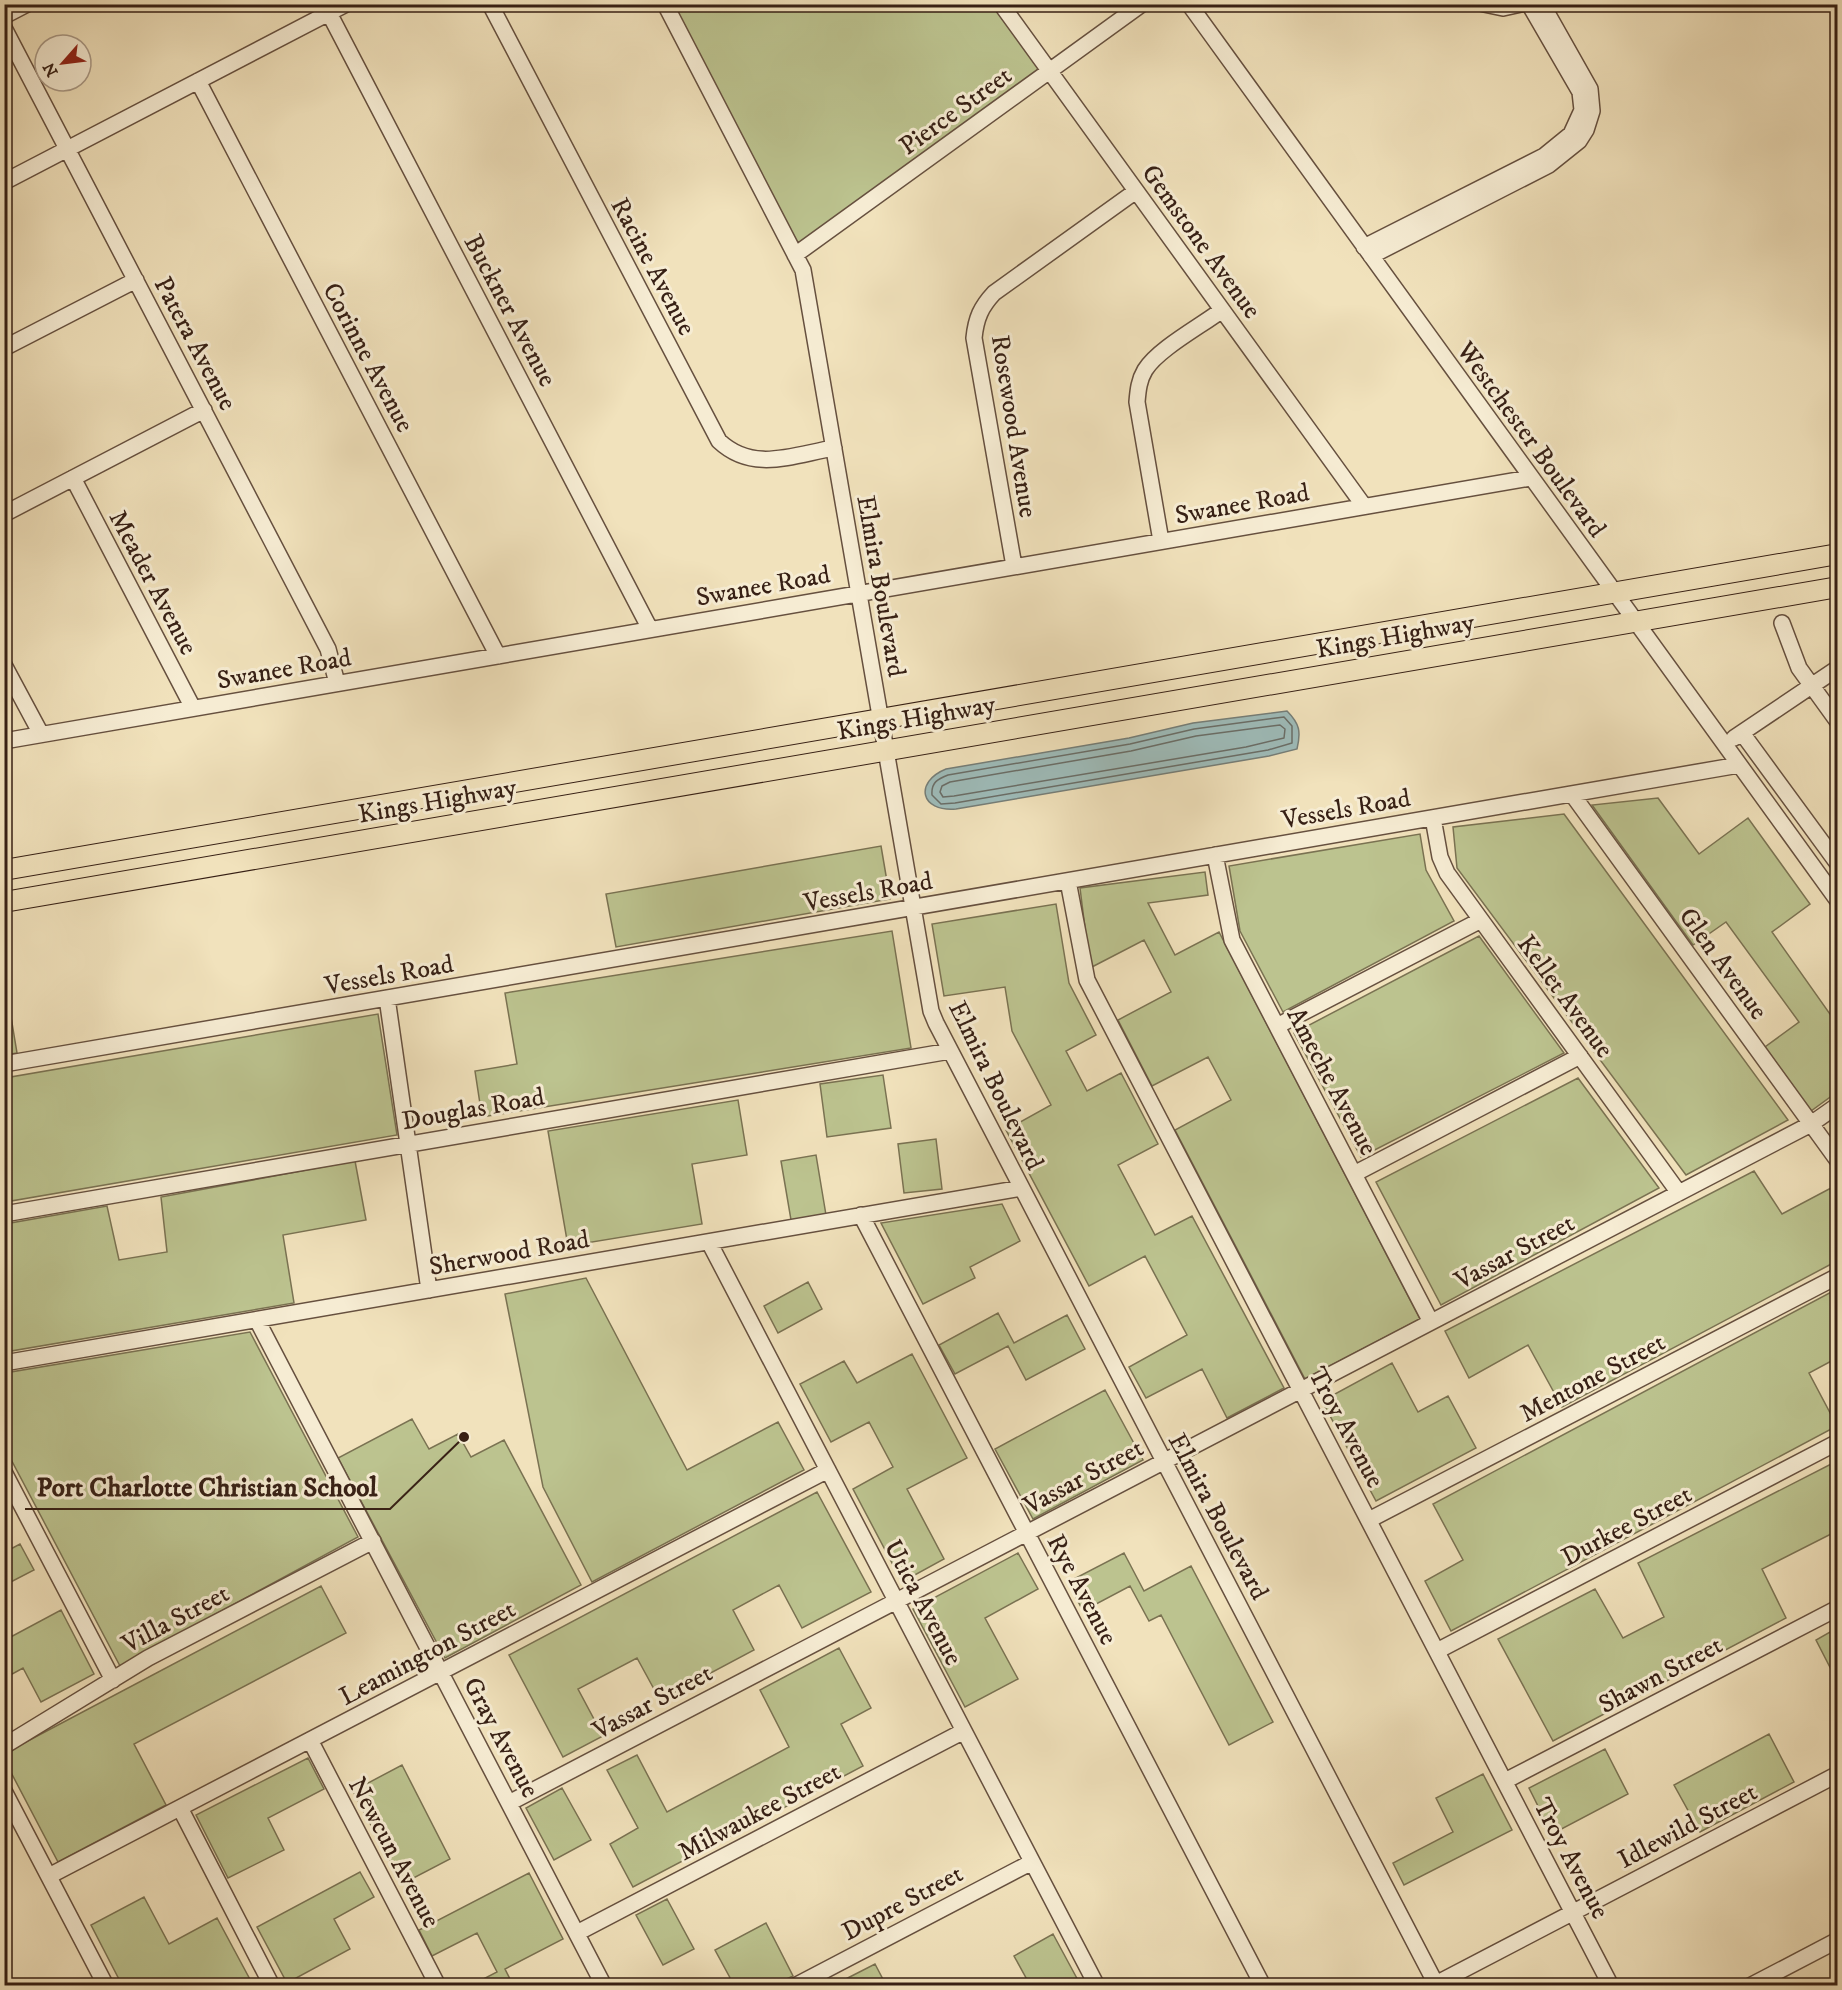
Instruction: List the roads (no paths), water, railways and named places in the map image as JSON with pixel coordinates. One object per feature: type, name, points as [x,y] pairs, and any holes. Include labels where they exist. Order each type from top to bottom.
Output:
[{"type":"main road","name":"Kings Highway","points":[[4,870],[1838,554]]},
{"type":"main road","name":"Kings Highway","points":[[4,902],[1838,587]]},
{"type":"street","points":[[4,16],[27,4]]},
{"type":"street","points":[[4,182],[345,4]]},
{"type":"street","name":"Racine Avenue","points":[[490,4],[719,441],[731,453],[747,459],[764,460],[834,448]]},
{"type":"street","name":"Elmira Boulevard","points":[[665,4],[803,270],[931,1011],[1435,1985]]},
{"type":"street","name":"Gemstone Avenue","points":[[1001,4],[1364,506]]},
{"type":"street","name":"Pierce Street","points":[[795,255],[1142,4]]},
{"type":"street","name":"Westchester Boulevard","points":[[1189,4],[1838,901]]},
{"type":"street","points":[[1484,4],[1503,8],[1521,4]]},
{"type":"street","points":[[1367,252],[1550,158],[1584,121],[1591,99],[1581,70],[1580,49],[1576,43],[1554,31],[1529,4]]},
{"type":"street","points":[[1542,4],[1580,92],[1584,121]]},
{"type":"street","name":"Buckner Avenue","points":[[329,13],[650,629]]},
{"type":"street","name":"Patera Avenue","points":[[4,28],[328,649],[337,683]]},
{"type":"street","name":"Corinne Avenue","points":[[198,81],[498,656]]},
{"type":"street","name":"Rosewood Avenue","points":[[1014,566],[974,338],[976,321],[982,305],[994,293],[1136,191]]},
{"type":"street","points":[[4,348],[136,280]]},
{"type":"street","points":[[1161,541],[1137,402],[1138,385],[1145,369],[1157,357],[1222,310]]},
{"type":"street","points":[[4,514],[204,410]]},
{"type":"street","name":"Swanee Road","points":[[4,741],[1530,477]]},
{"type":"street","name":"Meader Avenue","points":[[73,478],[193,708]]},
{"type":"street","points":[[1782,623],[1799,668],[1838,722]]},
{"type":"street","points":[[4,665],[41,734]]},
{"type":"street","points":[[1724,744],[1838,668]]},
{"type":"street","points":[[1742,733],[1838,864]]},
{"type":"street","name":"Vessels Road","points":[[4,1064],[1739,765]]},
{"type":"street","name":"Glen Avenue","points":[[1572,794],[1838,1161]]},
{"type":"street","name":"Kellet Avenue","points":[[1433,818],[1440,857],[1447,873],[1679,1193]]},
{"type":"street","name":"Ameche Avenue","points":[[1215,855],[1232,940],[1431,1322]]},
{"type":"street","name":"Troy Avenue","points":[[1068,881],[1088,981],[1611,1986]]},
{"type":"street","points":[[1277,1026],[1481,920]]},
{"type":"street","points":[[387,998],[429,1290]]},
{"type":"street","name":"Douglas Road","points":[[4,1214],[950,1051]]},
{"type":"street","points":[[1354,1174],[1580,1056]]},
{"type":"street","name":"Vassar Street","points":[[509,1803],[1811,1124],[1838,1105]]},
{"type":"street","name":"Sherwood Road","points":[[4,1363],[1021,1188]]},
{"type":"street","name":"Rye Avenue","points":[[861,1215],[1263,1986]]},
{"type":"street","name":"Utica Avenue","points":[[709,1242],[1097,1986]]},
{"type":"street","name":"Mentone Street","points":[[1369,1520],[1838,1276]]},
{"type":"street","name":"Gray Avenue","points":[[257,1320],[604,1986]]},
{"type":"street","name":"Durkee Street","points":[[1437,1651],[1838,1442]]},
{"type":"street","name":"Leamington Street","points":[[49,1876],[828,1470]]},
{"type":"street","points":[[4,1472],[113,1680]]},
{"type":"street","name":"Villa Street","points":[[4,1746],[148,1658],[373,1541]]},
{"type":"street","name":"Shawn Street","points":[[1505,1781],[1838,1608]]},
{"type":"street","name":"Milwaukee Street","points":[[577,1933],[964,1731]]},
{"type":"street","name":"Newcun Avenue","points":[[310,1740],[438,1986]]},
{"type":"street","name":"Idlewild Street","points":[[1435,1985],[1838,1774]]},
{"type":"street","points":[[4,1791],[106,1986]]},
{"type":"street","points":[[180,1808],[272,1986]]},
{"type":"street","name":"Dupre Street","points":[[795,1986],[1032,1862]]},
{"type":"street","points":[[1750,1986],[1838,1940]]},
{"type":"water","points":[[1287,711],[1295,720],[1298,728],[1297,749],[1269,756],[956,809],[935,806],[926,795],[929,781],[946,769],[1129,738],[1193,723]]},
{"type":"place","name":"Port Charlotte Christian School","points":[[464,1437]]}]
